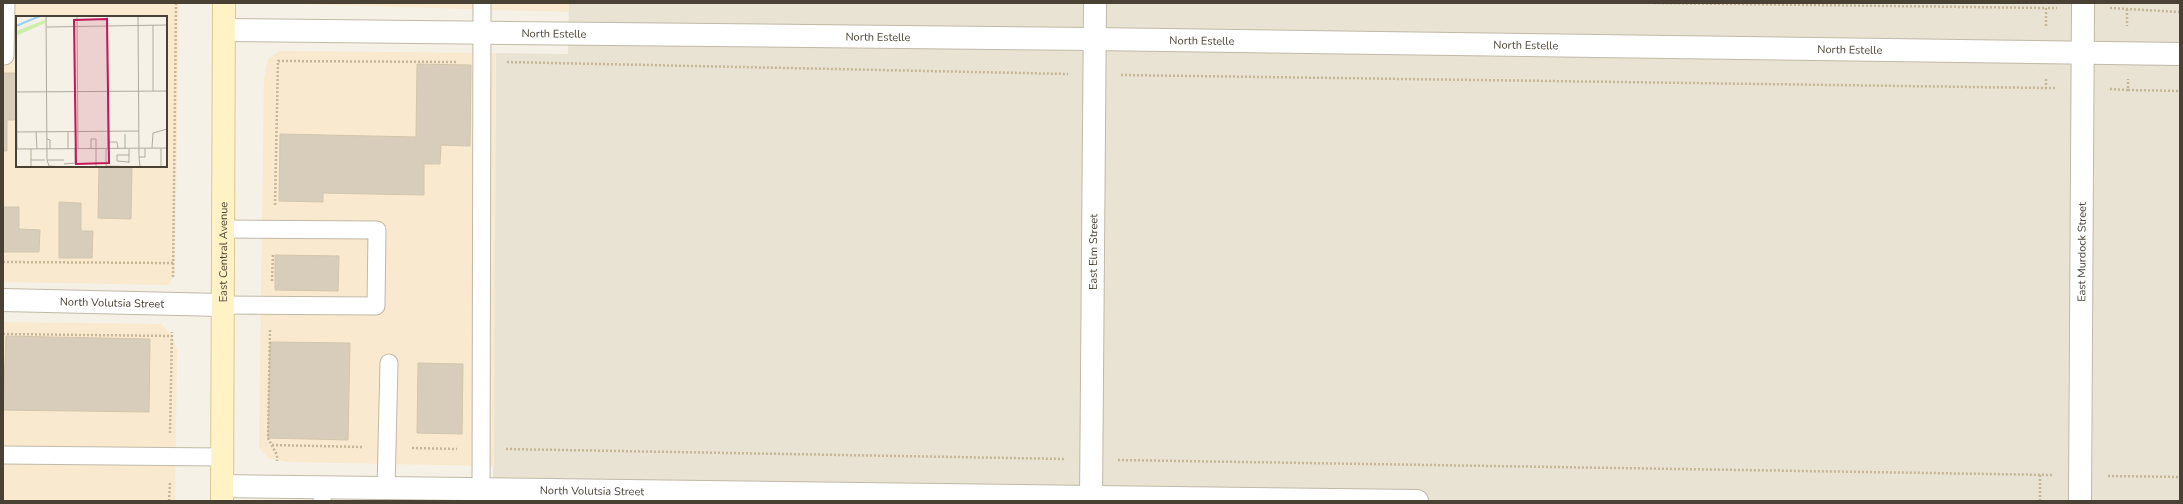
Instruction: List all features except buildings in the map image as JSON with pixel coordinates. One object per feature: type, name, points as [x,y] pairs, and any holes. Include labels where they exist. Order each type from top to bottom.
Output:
[{"type":"main road","name":"East Central Avenue","points":[[222,493],[224,3]]},
{"type":"street","name":"East Elm Street","points":[[1091,499],[1095,3]]},
{"type":"street","name":"East Murdock Street","points":[[2080,501],[2083,3]]},
{"type":"street","name":"North Estelle","points":[[224,30],[2083,51],[2180,54]]},
{"type":"street","name":"North Volutsia Street","points":[[3,300],[222,305]]},
{"type":"street","name":"North Volutsia Street","points":[[222,493],[323,494],[386,488],[481,495],[1417,501]]},
{"type":"lane","points":[[5,56],[6,3]]},
{"type":"lane","points":[[481,495],[482,3]]},
{"type":"lane","points":[[222,305],[376,306],[377,260],[377,230],[223,229]]},
{"type":"lane","points":[[386,488],[389,363]]},
{"type":"lane","points":[[3,456],[222,457]]},
{"type":"path","points":[[169,501],[176,3]]},
{"type":"path","points":[[1654,3],[2046,8]]},
{"type":"path","points":[[2127,9],[2180,12]]},
{"type":"path","points":[[278,61],[482,62],[1094,74],[2046,88]]},
{"type":"path","points":[[2128,90],[2180,91]]},
{"type":"path","points":[[3,262],[173,263]]},
{"type":"path","points":[[3,334],[172,336]]},
{"type":"path","points":[[272,445],[2180,477]]},
{"type":"path","points":[[2040,474],[2040,501]]},
{"type":"shaded area","points":[[3,3],[179,3],[175,272],[169,285],[3,282]]},
{"type":"shaded area","points":[[288,3],[569,3],[569,12],[301,4]]},
{"type":"shaded area","points":[[569,3],[2180,3],[2180,501],[493,501],[496,53],[568,54]]},
{"type":"shaded area","points":[[279,51],[496,53],[494,466],[288,462],[268,458],[259,447],[264,78],[268,59]]},
{"type":"shaded area","points":[[3,322],[161,324],[172,335],[177,350],[175,501],[3,501]]}]
